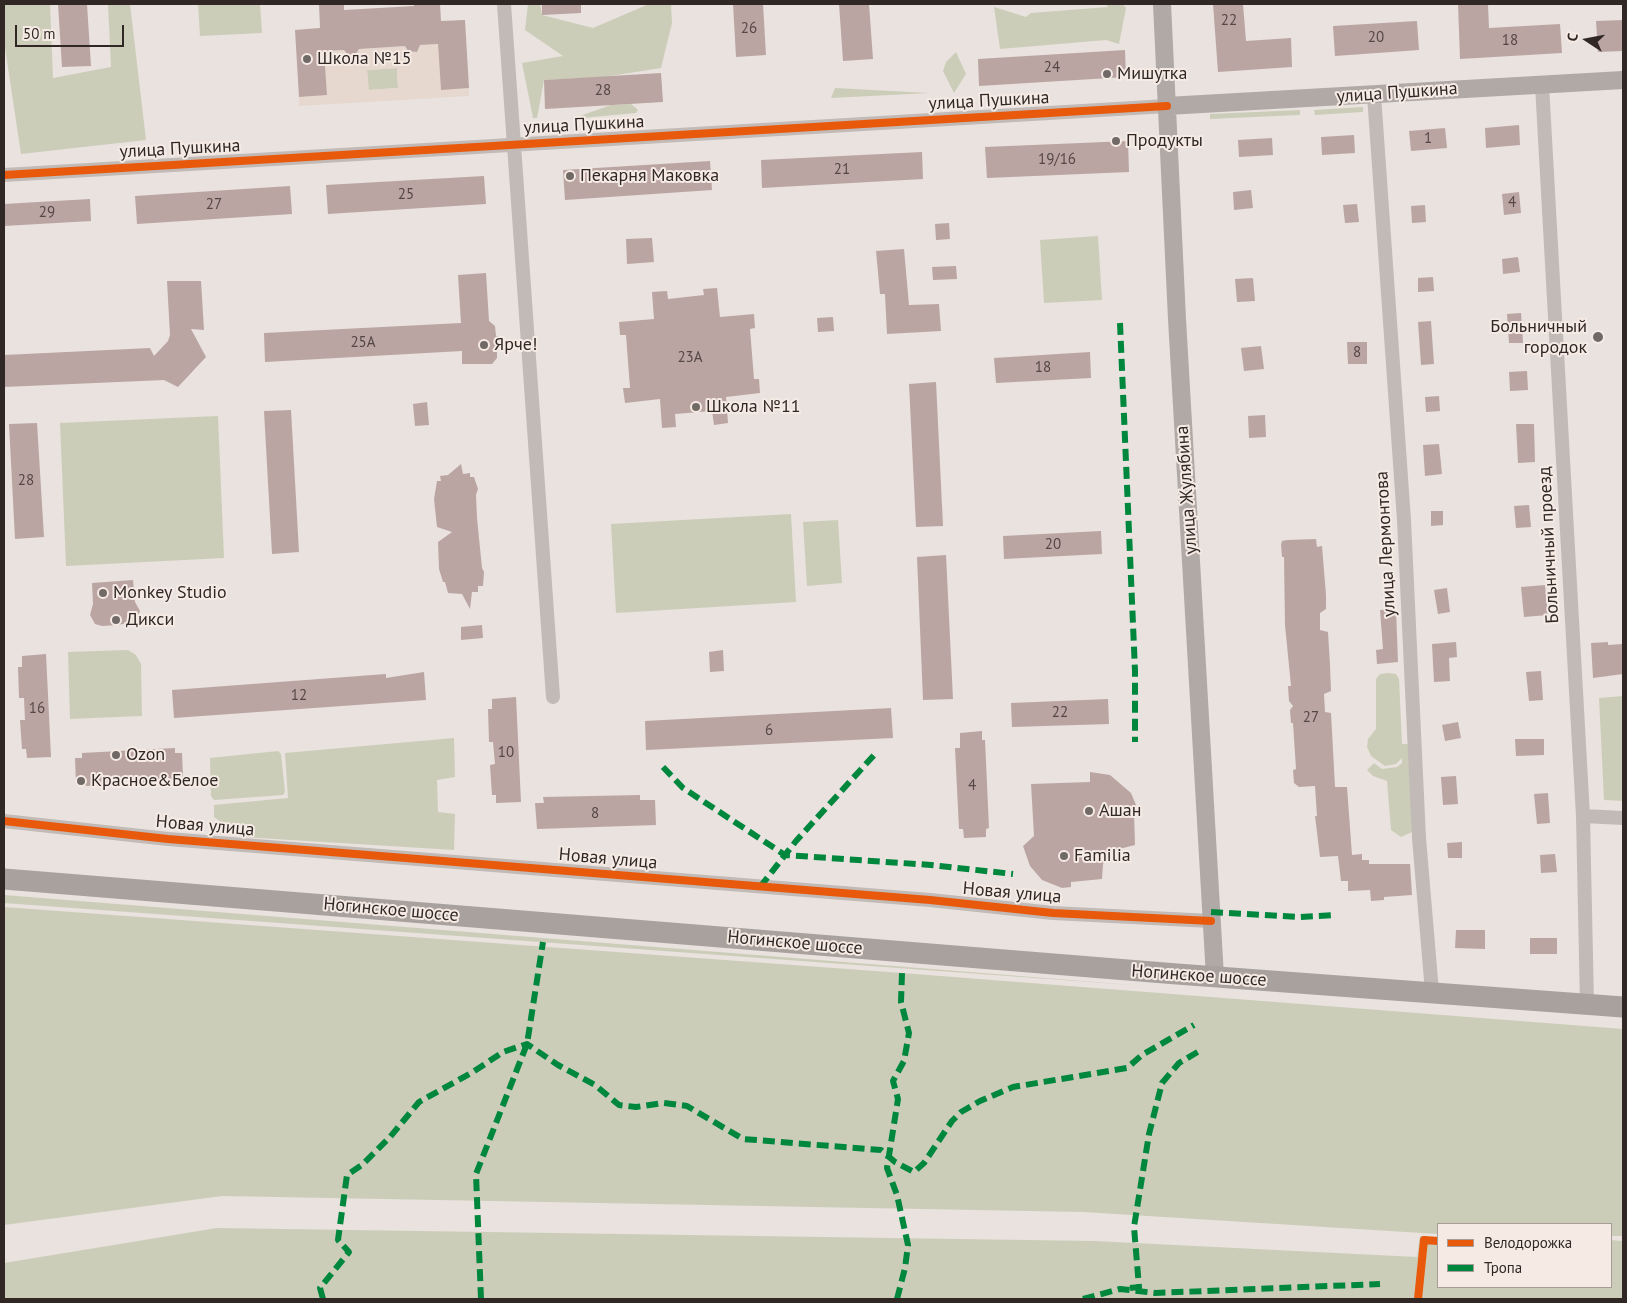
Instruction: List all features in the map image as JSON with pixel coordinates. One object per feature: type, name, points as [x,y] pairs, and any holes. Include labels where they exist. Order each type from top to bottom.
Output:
[{"type":"highway","name":"Ногинское шоссе","points":[[4,879],[1215,977],[1623,1007]]},
{"type":"main road","name":"улица Жулябина","points":[[1162,4],[1175,289],[1215,977]]},
{"type":"main road","name":"улица Пушкина","points":[[1167,106],[1623,80]]},
{"type":"street","points":[[504,4],[512,145],[553,697]]},
{"type":"street","name":"Больничный проезд","points":[[1542,85],[1583,816],[1587,1004]]},
{"type":"street","name":"улица Лермонтова","points":[[1374,95],[1404,520],[1419,838],[1432,992]]},
{"type":"street","name":"улица Пушкина","points":[[4,175],[1167,106]]},
{"type":"street","points":[[1583,816],[1623,818]]},
{"type":"street","name":"Новая улица","points":[[4,821],[168,839],[930,900],[1053,913],[1211,921]]},
{"type":"green space","points":[[4,4],[50,4],[53,78],[111,67],[108,4],[130,4],[146,140],[21,154],[4,41]]},
{"type":"green space","points":[[198,4],[260,4],[262,33],[200,36]]},
{"type":"green space","points":[[528,4],[540,4],[542,15],[593,28],[649,4],[671,4],[672,23],[661,68],[604,77],[544,80],[537,118],[533,118],[522,63],[563,56],[525,30]]},
{"type":"green space","points":[[1106,4],[1123,4],[1126,8],[1119,44],[1106,40],[1000,49],[994,7],[1026,17],[1031,13],[1108,7]]},
{"type":"green space","points":[[956,52],[966,74],[954,93],[943,71],[946,62]]},
{"type":"green space","points":[[397,68],[398,88],[368,90],[367,70]]},
{"type":"green space","points":[[835,88],[929,93],[831,98]]},
{"type":"green space","points":[[631,104],[638,110],[636,113],[571,119],[611,105]]},
{"type":"green space","points":[[1363,107],[1363,112],[1315,115],[1314,110]]},
{"type":"green space","points":[[1300,110],[1300,115],[1210,119],[1210,114]]},
{"type":"green space","points":[[1098,236],[1102,300],[1044,303],[1040,240]]},
{"type":"green space","points":[[218,416],[224,558],[66,566],[60,423]]},
{"type":"green space","points":[[791,514],[796,602],[616,613],[611,524]]},
{"type":"green space","points":[[838,520],[842,583],[807,586],[803,522]]},
{"type":"green space","points":[[128,650],[136,655],[141,664],[142,716],[70,719],[68,652]]},
{"type":"green space","points":[[1380,674],[1396,674],[1399,679],[1402,744],[1410,744],[1415,828],[1412,832],[1401,837],[1391,830],[1387,781],[1373,776],[1367,770],[1374,763],[1382,769],[1397,767],[1402,763],[1402,758],[1396,764],[1385,766],[1371,756],[1367,747],[1368,739],[1376,729],[1376,679]]},
{"type":"green space","points":[[1623,696],[1623,801],[1604,800],[1599,698]]},
{"type":"green space","points":[[454,738],[455,777],[437,780],[438,812],[455,814],[454,850],[242,837],[214,817],[214,805],[288,798],[285,753]]},
{"type":"green space","points":[[278,751],[281,754],[285,792],[283,795],[214,800],[211,796],[210,758]]},
{"type":"green space","points":[[4,895],[1145,986],[4,903]]},
{"type":"green space","points":[[4,907],[902,973],[1623,1029],[1623,1236],[1612,1236],[1612,1223],[1437,1223],[1437,1234],[1083,1212],[222,1196],[4,1225]]},
{"type":"green space","points":[[217,1228],[1094,1241],[1417,1257],[1420,1236],[1437,1237],[1437,1288],[1612,1288],[1612,1240],[1623,1241],[1623,1299],[4,1299],[4,1263]]},
{"type":"shaded area","points":[[438,44],[441,89],[469,88],[469,96],[299,106],[299,97],[327,95],[324,51],[344,50],[348,55],[356,54],[359,49],[405,46],[408,51],[417,52],[420,45]],"holes":[[[397,68],[398,88],[369,90],[367,70]]]},
{"type":"building","points":[[58,4],[87,4],[91,66],[62,67]]},
{"type":"building","points":[[319,4],[344,4],[344,10],[414,6],[414,4],[440,4],[441,21],[465,20],[469,88],[441,90],[438,44],[420,45],[417,52],[408,51],[405,46],[359,49],[356,54],[348,55],[344,50],[324,51],[327,95],[299,97],[295,30],[320,28]]},
{"type":"building","points":[[542,4],[581,4],[581,13],[542,15]]},
{"type":"building","points":[[733,4],[763,4],[766,55],[736,57]]},
{"type":"building","points":[[839,4],[869,4],[873,59],[843,61]]},
{"type":"building","points":[[1213,4],[1243,4],[1246,41],[1291,38],[1292,67],[1218,72]]},
{"type":"building","points":[[1458,4],[1488,4],[1489,28],[1560,24],[1562,53],[1460,59]]},
{"type":"building","points":[[1623,20],[1623,51],[1598,52],[1596,21]]},
{"type":"building","points":[[1417,21],[1419,50],[1335,56],[1333,26]]},
{"type":"building","points":[[1125,50],[1126,77],[979,86],[978,59]]},
{"type":"building","points":[[661,73],[663,102],[545,109],[544,80]]},
{"type":"building","points":[[1519,125],[1520,145],[1486,148],[1485,128]]},
{"type":"building","points":[[1445,128],[1447,148],[1411,151],[1409,131]]},
{"type":"building","points":[[1354,135],[1355,153],[1322,155],[1321,137]]},
{"type":"building","points":[[1272,138],[1273,155],[1239,157],[1238,140]]},
{"type":"building","points":[[1128,141],[1129,172],[987,178],[985,147]]},
{"type":"building","points":[[922,152],[923,179],[762,188],[761,160]]},
{"type":"building","points":[[710,161],[712,190],[565,200],[563,170]]},
{"type":"building","points":[[484,176],[486,204],[328,214],[326,185]]},
{"type":"building","points":[[290,186],[292,214],[137,224],[135,196]]},
{"type":"building","points":[[1251,190],[1253,208],[1234,210],[1233,192]]},
{"type":"building","points":[[1519,192],[1521,213],[1504,215],[1502,194]]},
{"type":"building","points":[[90,199],[91,221],[4,226],[4,204]]},
{"type":"building","points":[[1357,204],[1359,222],[1345,223],[1343,205]]},
{"type":"building","points":[[1425,205],[1426,222],[1412,223],[1411,206]]},
{"type":"building","points":[[949,223],[950,239],[936,240],[935,224]]},
{"type":"building","points":[[652,238],[654,262],[627,264],[626,239]]},
{"type":"building","points":[[904,249],[909,305],[939,304],[941,331],[887,334],[885,294],[880,294],[876,251]]},
{"type":"building","points":[[1518,257],[1520,272],[1503,274],[1502,259]]},
{"type":"building","points":[[956,266],[957,279],[933,280],[932,267]]},
{"type":"building","points":[[486,273],[489,321],[495,326],[496,336],[500,336],[501,349],[497,350],[497,358],[492,364],[462,364],[462,351],[265,362],[264,333],[461,323],[458,275]]},
{"type":"building","points":[[1433,277],[1434,291],[1418,292],[1418,278]]},
{"type":"building","points":[[1253,278],[1255,301],[1237,302],[1235,279]]},
{"type":"building","points":[[167,281],[201,281],[204,330],[191,329],[206,357],[178,387],[164,380],[4,387],[4,355],[150,348],[154,356],[168,341],[170,335]]},
{"type":"building","points":[[717,288],[720,317],[754,314],[755,328],[750,329],[754,379],[759,379],[760,393],[726,397],[728,423],[714,425],[712,411],[675,414],[676,427],[662,428],[660,399],[625,403],[623,388],[630,388],[626,335],[620,335],[619,322],[654,319],[652,292],[667,291],[668,299],[704,295],[703,289]]},
{"type":"building","points":[[1521,313],[1523,343],[1509,343],[1507,314]]},
{"type":"building","points":[[833,317],[834,331],[818,332],[817,318]]},
{"type":"building","points":[[1431,321],[1434,364],[1421,365],[1418,322]]},
{"type":"building","points":[[1347,342],[1367,342],[1367,364],[1348,364]]},
{"type":"building","points":[[1261,346],[1264,369],[1244,371],[1241,348]]},
{"type":"building","points":[[1090,352],[1091,378],[996,383],[994,358]]},
{"type":"building","points":[[1527,371],[1528,390],[1510,391],[1509,372]]},
{"type":"building","points":[[936,382],[943,526],[916,527],[909,384]]},
{"type":"building","points":[[1439,396],[1440,411],[1426,412],[1425,397]]},
{"type":"building","points":[[427,402],[429,425],[415,426],[413,404]]},
{"type":"building","points":[[291,410],[299,552],[272,554],[264,411]]},
{"type":"building","points":[[1265,415],[1266,437],[1249,438],[1248,416]]},
{"type":"building","points":[[37,423],[44,537],[15,539],[9,424]]},
{"type":"building","points":[[1516,424],[1534,424],[1535,462],[1518,463]]},
{"type":"building","points":[[1439,444],[1442,474],[1425,476],[1423,445]]},
{"type":"building","points":[[461,464],[463,474],[470,473],[470,477],[474,477],[478,489],[476,495],[477,518],[484,572],[483,586],[478,586],[478,592],[472,592],[470,609],[462,594],[448,593],[445,582],[443,582],[439,569],[438,542],[452,532],[437,527],[434,499],[437,481],[441,481],[440,476],[448,475]]},
{"type":"building","points":[[1529,505],[1531,527],[1516,528],[1514,506]]},
{"type":"building","points":[[1431,511],[1443,511],[1443,525],[1431,526]]},
{"type":"building","points":[[1101,531],[1102,554],[1004,559],[1003,536]]},
{"type":"building","points":[[1316,539],[1317,547],[1322,546],[1326,595],[1326,609],[1320,613],[1320,630],[1328,632],[1330,665],[1331,691],[1324,694],[1325,712],[1331,713],[1335,787],[1347,787],[1352,855],[1362,854],[1362,860],[1369,860],[1369,864],[1410,864],[1412,895],[1384,897],[1384,900],[1371,901],[1370,890],[1348,891],[1348,881],[1341,881],[1338,856],[1320,857],[1315,816],[1317,816],[1315,786],[1299,787],[1294,783],[1293,770],[1296,769],[1293,723],[1291,723],[1290,710],[1293,706],[1289,701],[1288,686],[1291,686],[1285,625],[1284,557],[1282,557],[1281,545],[1282,541],[1287,540]]},
{"type":"building","points":[[946,555],[953,699],[923,700],[917,557]]},
{"type":"building","points":[[133,580],[135,602],[140,611],[136,621],[118,625],[102,626],[95,624],[90,615],[93,604],[92,583]]},
{"type":"building","points":[[1545,585],[1548,615],[1524,617],[1521,587]]},
{"type":"building","points":[[1447,588],[1450,612],[1438,614],[1434,590]]},
{"type":"building","points":[[1396,609],[1398,662],[1377,664],[1376,650],[1383,649],[1380,610]]},
{"type":"building","points":[[482,625],[483,638],[461,640],[461,627]]},
{"type":"building","points":[[1456,642],[1457,657],[1449,658],[1450,681],[1434,682],[1432,644]]},
{"type":"building","points":[[1608,642],[1608,645],[1623,644],[1623,674],[1593,678],[1591,643]]},
{"type":"building","points":[[723,650],[724,671],[710,672],[709,652]]},
{"type":"building","points":[[46,654],[51,757],[27,758],[26,749],[22,749],[20,720],[25,720],[24,698],[19,698],[18,667],[22,667],[22,656]]},
{"type":"building","points":[[1541,671],[1543,700],[1529,701],[1526,672]]},
{"type":"building","points":[[424,672],[426,700],[174,718],[172,690],[386,674],[386,678]]},
{"type":"building","points":[[516,697],[521,802],[496,803],[496,795],[492,795],[490,765],[495,764],[493,742],[489,742],[488,709],[492,709],[492,699]]},
{"type":"building","points":[[1108,699],[1109,724],[1012,727],[1011,703]]},
{"type":"building","points":[[891,708],[893,738],[646,750],[645,721]]},
{"type":"building","points":[[1458,722],[1461,738],[1445,741],[1442,725]]},
{"type":"building","points":[[982,731],[982,740],[985,740],[989,828],[986,829],[986,837],[964,838],[963,829],[959,829],[955,748],[960,748],[960,733]]},
{"type":"building","points":[[1515,739],[1544,739],[1544,755],[1516,756]]},
{"type":"building","points":[[175,748],[175,753],[182,753],[183,777],[176,778],[173,782],[143,783],[140,780],[122,780],[119,784],[86,786],[83,782],[76,783],[75,758],[82,758],[82,753]]},
{"type":"building","points":[[1090,772],[1110,775],[1131,793],[1136,805],[1136,811],[1134,812],[1135,845],[1115,850],[1108,857],[1103,864],[1102,879],[1071,882],[1071,887],[1062,888],[1042,880],[1030,866],[1023,846],[1034,836],[1031,784],[1090,782]]},
{"type":"building","points":[[1456,776],[1458,804],[1443,805],[1441,777]]},
{"type":"building","points":[[1548,793],[1550,823],[1537,824],[1534,794]]},
{"type":"building","points":[[640,795],[640,800],[655,800],[656,825],[537,829],[535,803],[544,803],[543,797]]},
{"type":"building","points":[[1462,842],[1462,858],[1448,858],[1447,843]]},
{"type":"building","points":[[1555,854],[1557,872],[1541,873],[1540,855]]},
{"type":"building","points":[[1456,930],[1485,930],[1485,949],[1455,948]]},
{"type":"building","points":[[1530,938],[1557,938],[1557,954],[1530,954]]},
{"type":"marked path","points":[[1120,323],[1135,671],[1135,742]]},
{"type":"marked path","points":[[760,887],[796,841],[875,754]]},
{"type":"marked path","points":[[663,767],[683,788],[785,855],[931,865],[1013,874]]},
{"type":"marked path","points":[[1211,912],[1299,917],[1336,915]]},
{"type":"marked path","points":[[481,1299],[476,1174],[527,1044],[543,942]]},
{"type":"marked path","points":[[897,1299],[905,1268],[908,1245],[897,1195],[887,1168],[898,1099],[893,1081],[904,1061],[909,1033],[901,1002],[902,973]]},
{"type":"marked path","points":[[323,1299],[320,1288],[349,1252],[338,1240],[347,1175],[362,1165],[390,1137],[419,1102],[473,1072],[503,1052],[527,1044],[558,1065],[595,1085],[619,1105],[636,1107],[664,1103],[687,1106],[743,1139],[881,1150],[895,1162],[914,1172],[924,1163],[952,1121],[961,1112],[980,1101],[1013,1087],[1127,1068],[1142,1055],[1194,1025]]},
{"type":"marked path","points":[[1130,1288],[1139,1287],[1134,1227],[1149,1134],[1162,1083],[1179,1063],[1201,1050]]},
{"type":"marked path","points":[[1083,1299],[1120,1289],[1155,1293],[1380,1284]]},
{"type":"cycle path","points":[[4,175],[1167,106]]},
{"type":"cycle path","points":[[4,821],[168,839],[930,900],[1053,913],[1211,921]]},
{"type":"cycle path","points":[[1418,1299],[1424,1240],[1437,1241]]},
{"type":"place","name":"Школа №15","points":[[307,59]]},
{"type":"place","name":"Мишутка","points":[[1107,74]]},
{"type":"place","name":"Продукты","points":[[1116,141]]},
{"type":"place","name":"Пекарня Маковка","points":[[570,176]]},
{"type":"place","name":"Больничный городок","points":[[1598,337]]},
{"type":"place","name":"Ярче!","points":[[484,345]]},
{"type":"place","name":"Школа №11","points":[[696,407]]},
{"type":"place","name":"Monkey Studio","points":[[103,593]]},
{"type":"place","name":"Дикси","points":[[116,620]]},
{"type":"place","name":"Ozon","points":[[116,755]]},
{"type":"place","name":"Красное&Белое","points":[[81,781]]},
{"type":"place","name":"Ашан","points":[[1089,811]]},
{"type":"place","name":"Familia","points":[[1064,856]]}]
